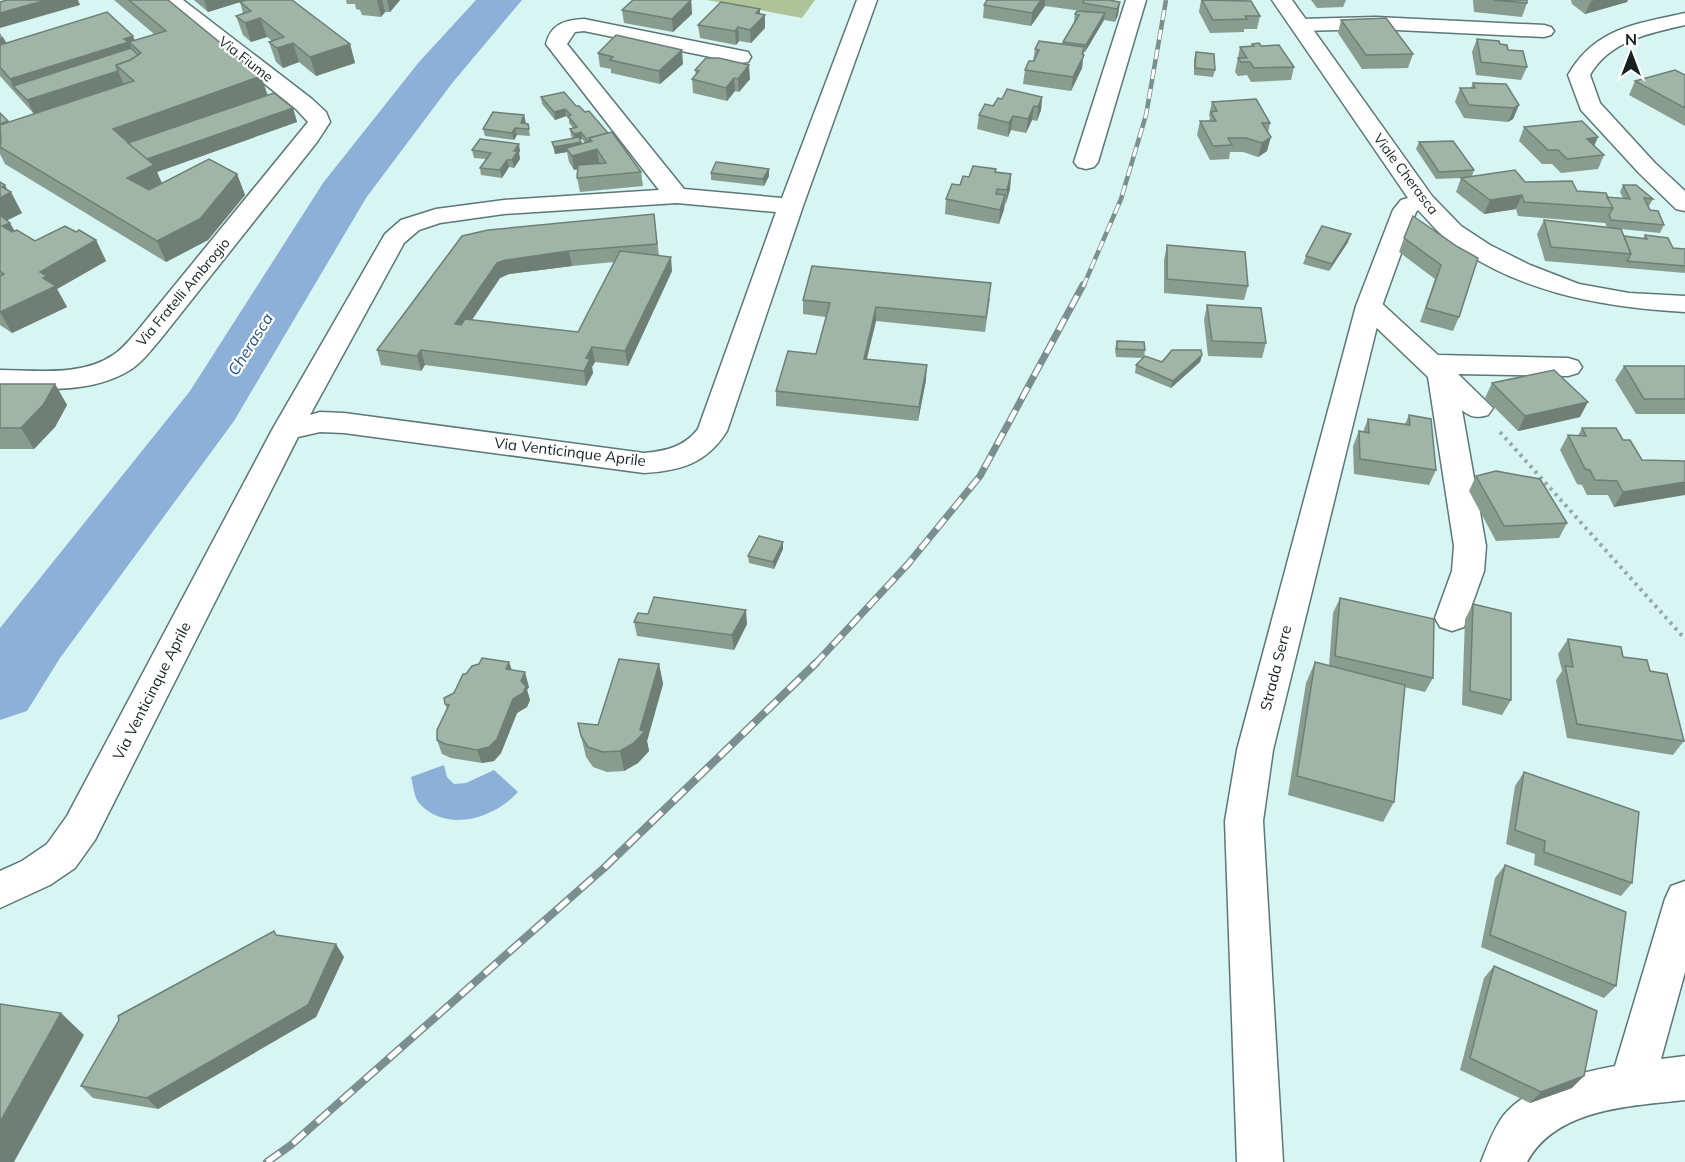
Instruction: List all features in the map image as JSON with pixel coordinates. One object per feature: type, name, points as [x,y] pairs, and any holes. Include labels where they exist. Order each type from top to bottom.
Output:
[{"type":"street","name":"Via Fiume","points":[[170,0],[304,104],[318,117],[319,122]]},
{"type":"street","name":"Via Venticinque Aprile","points":[[287,430],[320,422],[344,423],[644,463],[662,463],[694,451],[706,441],[712,431],[791,206],[867,0]]},
{"type":"street","points":[[1086,162],[1136,0]]},
{"type":"street","name":"Viale Cherasca","points":[[1282,0],[1423,201],[1452,231],[1481,250],[1521,271],[1573,291],[1629,301],[1685,304]]},
{"type":"street","points":[[1685,19],[1630,34],[1610,43],[1591,56],[1579,75],[1588,105],[1640,161],[1685,204]]},
{"type":"street","points":[[1300,25],[1376,22],[1544,31]]},
{"type":"street","points":[[677,196],[556,44],[558,37],[569,26],[584,25],[740,57]]},
{"type":"street","name":"Via Fratelli Ambrogio","points":[[0,379],[65,379],[104,372],[125,361],[149,335],[319,122]]},
{"type":"street","name":"Via Venticinque Aprile","points":[[0,890],[36,873],[61,856],[81,828],[287,430],[394,239],[410,225],[436,216],[504,207],[677,196],[791,206]]},
{"type":"street","name":"Strada Serre","points":[[1260,1162],[1244,821],[1255,750],[1369,306],[1405,210],[1410,205],[1423,201]]},
{"type":"street","points":[[1369,306],[1478,408]]},
{"type":"street","points":[[1436,369],[1568,367]]},
{"type":"street","points":[[1436,369],[1470,546],[1468,570],[1452,618]]},
{"type":"street","points":[[1632,1084],[1685,899]]},
{"type":"street","points":[[1504,1162],[1513,1140],[1528,1122],[1563,1102],[1632,1084],[1685,1078]]},
{"type":"path","points":[[1478,408],[1685,639]]},
{"type":"green space","points":[[707,0],[815,0],[802,18]]},
{"type":"water","points":[[444,765],[447,777],[454,784],[466,783],[494,770],[518,792],[497,809],[484,815],[457,820],[443,818],[430,812],[419,803],[411,777]]},
{"type":"building","points":[[46,0],[0,13],[0,2]]},
{"type":"building","points":[[129,0],[168,0],[261,76],[113,129],[154,165],[127,178],[149,190],[209,159],[237,174],[200,219],[157,241],[0,147],[0,125],[134,81],[116,65],[141,53],[129,42],[166,31]]},
{"type":"building","points":[[292,0],[350,44],[310,57],[293,43],[277,48],[269,42],[284,37],[260,18],[245,23],[236,16],[251,11],[240,2]]},
{"type":"building","points":[[633,0],[691,0],[672,19],[622,10]]},
{"type":"building","points":[[987,0],[1041,0],[1032,13],[984,5]]},
{"type":"building","points":[[1084,0],[1120,2],[1117,9],[1083,3]]},
{"type":"building","points":[[1202,0],[1251,1],[1260,16],[1245,16],[1247,19],[1213,20]]},
{"type":"building","points":[[1494,0],[1527,0],[1527,3]]},
{"type":"building","points":[[721,2],[760,9],[756,13],[765,15],[750,30],[738,27],[735,31],[698,25]]},
{"type":"building","points":[[1077,11],[1105,13],[1086,45],[1063,42],[1079,15],[1075,14]]},
{"type":"building","points":[[107,12],[133,36],[124,39],[129,42],[10,79],[0,67],[0,45]]},
{"type":"building","points":[[1386,18],[1413,54],[1366,55],[1341,20]]},
{"type":"building","points":[[616,35],[682,50],[659,71],[610,60],[613,57],[598,53]]},
{"type":"building","points":[[1477,39],[1499,41],[1500,44],[1507,45],[1508,50],[1523,51],[1527,67],[1481,62]]},
{"type":"building","points":[[1039,41],[1084,47],[1082,54],[1084,55],[1073,77],[1025,70],[1029,61],[1034,61],[1039,50],[1035,49]]},
{"type":"building","points":[[1259,43],[1261,46],[1279,45],[1294,67],[1254,68],[1250,62],[1241,62],[1238,58],[1247,58],[1240,47],[1254,46],[1252,44]]},
{"type":"building","points":[[131,48],[138,55],[116,65],[118,71],[27,100],[13,86]]},
{"type":"building","points":[[1196,52],[1214,54],[1215,70],[1195,68]]},
{"type":"building","points":[[706,58],[719,58],[749,65],[738,79],[734,78],[726,88],[692,79],[699,71],[695,70]]},
{"type":"building","points":[[1675,70],[1685,75],[1685,108],[1635,81]]},
{"type":"building","points":[[1473,83],[1506,84],[1519,105],[1514,108],[1469,105],[1460,88],[1475,88]]},
{"type":"building","points":[[1007,89],[1042,97],[1038,107],[1034,106],[1028,119],[1013,116],[1009,123],[979,115],[985,104],[993,106],[998,98],[1002,99]]},
{"type":"building","points":[[564,92],[576,106],[585,112],[589,111],[608,133],[589,138],[590,141],[581,132],[574,134],[570,129],[577,127],[568,116],[571,115],[565,109],[554,112],[541,97]]},
{"type":"building","points":[[274,93],[293,108],[147,159],[128,143]]},
{"type":"building","points":[[1256,99],[1270,123],[1262,123],[1271,137],[1262,143],[1246,138],[1228,138],[1232,145],[1213,146],[1200,121],[1216,121],[1211,112],[1217,111],[1212,102]]},
{"type":"building","points":[[493,112],[524,115],[521,123],[528,124],[529,129],[515,128],[512,133],[483,129]]},
{"type":"building","points":[[0,113],[8,121],[0,124]]},
{"type":"building","points":[[1582,121],[1598,137],[1587,139],[1604,155],[1567,159],[1558,150],[1548,150],[1524,127]]},
{"type":"building","points":[[612,132],[641,172],[577,178],[578,165],[606,163],[597,149],[572,156],[566,148],[592,141],[589,138]]},
{"type":"building","points":[[579,137],[581,142],[554,147],[552,142]]},
{"type":"building","points":[[480,139],[519,144],[514,151],[518,151],[512,160],[507,160],[500,170],[480,168],[491,153],[472,150]]},
{"type":"building","points":[[1453,141],[1474,170],[1439,172],[1419,142]]},
{"type":"building","points":[[716,162],[769,169],[763,179],[711,173]]},
{"type":"building","points":[[973,166],[996,169],[995,172],[1011,174],[1007,190],[997,189],[996,194],[1005,195],[1000,210],[946,199],[952,184],[960,185],[963,176],[969,177]]},
{"type":"building","points":[[1515,170],[1525,182],[1572,181],[1577,191],[1606,193],[1613,208],[1524,202],[1522,195],[1490,200],[1461,178]]},
{"type":"building","points":[[0,182],[5,185],[2,187],[11,192],[0,198]]},
{"type":"building","points":[[1623,185],[1636,185],[1653,199],[1644,198],[1650,210],[1658,211],[1664,225],[1611,220],[1609,215],[1613,208],[1607,197],[1630,199]]},
{"type":"building","points":[[654,214],[657,244],[569,251],[497,263],[455,324],[461,325],[465,319],[578,332],[620,251],[671,257],[625,351],[592,347],[586,358],[590,359],[584,371],[421,350],[417,356],[377,350],[462,236],[488,230]]},
{"type":"building","points":[[0,215],[10,223],[2,226],[12,232],[17,230],[35,241],[65,226],[76,232],[79,230],[96,240],[40,272],[47,276],[43,278],[56,286],[0,312],[0,276],[4,274],[0,271]]},
{"type":"building","points":[[1413,216],[1478,258],[1459,317],[1426,308],[1441,265],[1404,238]]},
{"type":"building","points":[[1544,220],[1621,229],[1631,254],[1551,247]]},
{"type":"building","points":[[1322,226],[1351,234],[1332,264],[1306,256]]},
{"type":"building","points":[[1645,235],[1668,238],[1673,248],[1685,249],[1685,266],[1627,261],[1631,254],[1624,236],[1647,239]]},
{"type":"building","points":[[1167,245],[1245,252],[1248,286],[1167,279]]},
{"type":"building","points":[[812,266],[991,283],[986,317],[876,307],[864,359],[927,365],[919,407],[776,391],[788,351],[816,354],[830,303],[803,300]]},
{"type":"building","points":[[1207,305],[1261,308],[1266,343],[1212,341]]},
{"type":"building","points":[[1117,341],[1144,342],[1145,350],[1117,349]]},
{"type":"building","points":[[1172,350],[1201,350],[1202,355],[1173,381],[1136,365],[1145,356],[1162,362]]},
{"type":"building","points":[[1624,366],[1685,366],[1685,399],[1644,399]]},
{"type":"building","points":[[1554,370],[1588,402],[1525,416],[1492,383]]},
{"type":"building","points":[[0,384],[55,384],[43,405],[21,428],[0,428]]},
{"type":"building","points":[[1409,415],[1431,419],[1436,470],[1360,459],[1359,431],[1369,433],[1368,419],[1410,425]]},
{"type":"building","points":[[1582,428],[1616,428],[1623,440],[1630,440],[1642,460],[1685,461],[1685,482],[1623,492],[1617,481],[1595,480],[1590,470],[1585,469],[1568,435],[1586,436]]},
{"type":"building","points":[[1496,471],[1540,479],[1567,523],[1504,526],[1476,476]]},
{"type":"building","points":[[759,536],[783,542],[773,562],[748,556]]},
{"type":"building","points":[[654,597],[746,610],[732,635],[634,622],[638,613],[648,614]]},
{"type":"building","points":[[1340,598],[1434,619],[1433,678],[1335,656]]},
{"type":"building","points":[[1473,604],[1511,613],[1511,700],[1470,691]]},
{"type":"building","points":[[1568,639],[1621,647],[1623,657],[1647,660],[1650,671],[1667,674],[1684,741],[1577,724],[1565,666],[1573,667]]},
{"type":"building","points":[[482,658],[509,662],[506,669],[525,672],[521,681],[526,686],[523,693],[513,699],[497,739],[489,747],[477,750],[445,744],[437,740],[437,730],[449,705],[445,704],[444,698],[454,693],[463,674],[466,674],[472,666],[479,664]]},
{"type":"building","points":[[619,659],[659,664],[640,730],[645,731],[634,743],[620,751],[603,752],[588,747],[581,736],[578,723],[598,725]]},
{"type":"building","points":[[1315,662],[1405,685],[1394,802],[1297,776]]},
{"type":"building","points":[[1524,772],[1639,812],[1632,883],[1544,852],[1545,841],[1515,830]]},
{"type":"building","points":[[1505,865],[1626,912],[1616,986],[1490,935]]},
{"type":"building","points":[[274,931],[276,935],[336,944],[308,1005],[147,1098],[81,1086],[119,1020],[118,1016]]},
{"type":"building","points":[[1494,966],[1597,1011],[1584,1076],[1541,1092],[1470,1058]]},
{"type":"building","points":[[0,1004],[61,1013],[0,1122]]},
{"type":"waterway","name":"Cherasca","points":[[0,689],[34,638],[212,406],[342,194],[436,72],[500,0]]},
{"type":"railway","points":[[1083,287],[1121,199],[1146,115],[1166,0]]},
{"type":"railway","points":[[815,664],[908,564],[980,476],[1083,285]]},
{"type":"railway","points":[[267,1162],[291,1145],[604,868],[815,664]]}]
